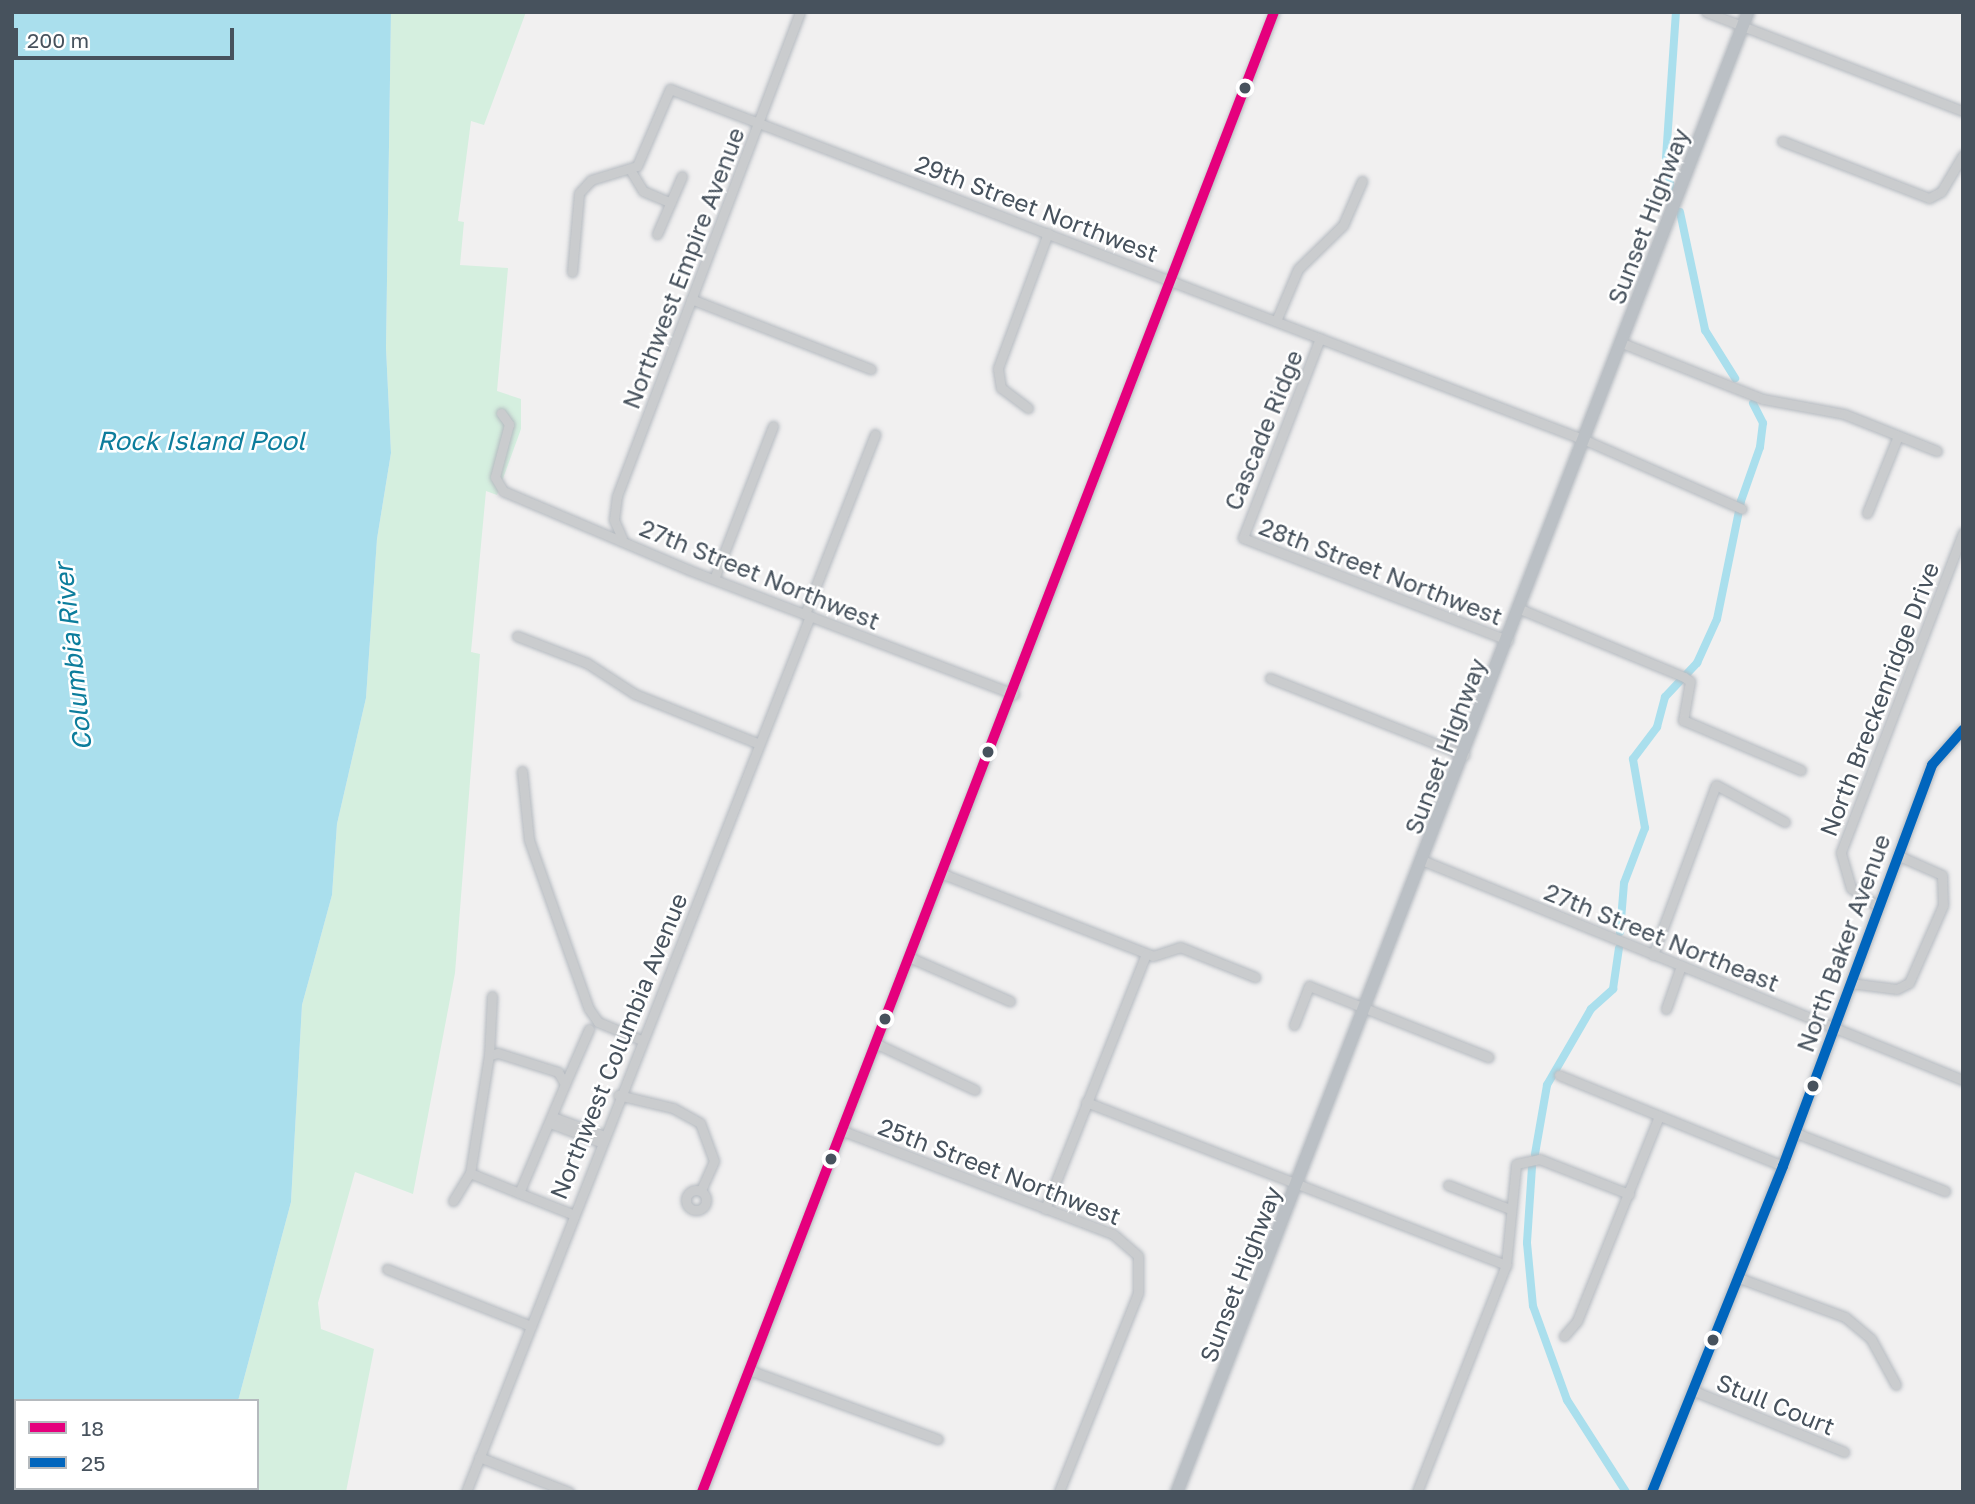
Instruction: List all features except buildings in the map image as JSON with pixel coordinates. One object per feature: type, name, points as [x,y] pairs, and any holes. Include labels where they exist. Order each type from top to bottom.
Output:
[{"type":"highway","name":"Sunset Highway","points":[[1177,1492],[1424,860],[1748,12]]},
{"type":"main road","name":"North Baker Avenue","points":[[1652,1492],[1796,1133],[1832,1028],[1935,759],[1963,730]]},
{"type":"street","name":"Northwest Empire Avenue","points":[[622,538],[614,520],[617,496],[800,12]]},
{"type":"street","points":[[702,1492],[1014,694],[1275,12]]},
{"type":"street","points":[[1706,12],[1963,111]]},
{"type":"street","name":"29th Street Northwest","points":[[631,171],[670,89],[1585,440],[1697,485],[1742,509]]},
{"type":"street","points":[[1782,141],[1929,198],[1941,192],[1963,155]]},
{"type":"street","points":[[572,272],[579,193],[591,180],[631,171],[643,191],[671,203]]},
{"type":"street","points":[[657,234],[682,176]]},
{"type":"street","name":"Cascade Ridge","points":[[1276,321],[1298,269],[1343,225],[1362,181]]},
{"type":"street","points":[[1028,408],[1002,388],[999,368],[1048,233]]},
{"type":"street","points":[[691,299],[871,369]]},
{"type":"street","name":"Cascade Ridge","points":[[1242,536],[1320,338]]},
{"type":"street","points":[[1622,343],[1763,400],[1844,414],[1937,451]]},
{"type":"street","name":"27th Street Northwest","points":[[501,413],[509,424],[496,484],[714,579],[1014,694]]},
{"type":"street","points":[[714,579],[773,426]]},
{"type":"street","name":"Northwest Columbia Avenue","points":[[466,1492],[639,1039],[876,434]]},
{"type":"street","points":[[1867,513],[1898,436]]},
{"type":"street","name":"North Breckenridge Drive","points":[[1879,907],[1851,888],[1841,852],[1963,532]]},
{"type":"street","name":"28th Street Northwest","points":[[1242,536],[1508,640]]},
{"type":"street","points":[[1520,609],[1684,677],[1690,681],[1683,720],[1801,770]]},
{"type":"street","points":[[517,636],[587,663],[635,694],[757,743]]},
{"type":"street","points":[[1270,678],[1464,755]]},
{"type":"street","points":[[522,771],[528,840],[589,1009],[598,1022],[639,1039]]},
{"type":"street","points":[[1653,955],[1716,785],[1785,822]]},
{"type":"street","points":[[1850,983],[1898,989],[1909,983],[1943,905],[1942,875],[1897,855]]},
{"type":"street","name":"27th Street Northeast","points":[[1424,860],[1963,1080]]},
{"type":"street","points":[[943,874],[1146,954],[1180,947],[1255,977]]},
{"type":"street","points":[[1045,1209],[1146,954]]},
{"type":"street","points":[[911,958],[1010,1001]]},
{"type":"street","points":[[1665,1009],[1681,966]]},
{"type":"street","points":[[1294,1025],[1309,986],[1488,1057]]},
{"type":"street","points":[[453,1201],[470,1173],[489,1055],[492,996]]},
{"type":"street","points":[[519,1193],[589,1029]]},
{"type":"street","points":[[877,1044],[975,1090]]},
{"type":"street","points":[[489,1055],[558,1072],[565,1084]]},
{"type":"street","points":[[1559,1075],[1783,1166]]},
{"type":"street","points":[[618,1095],[673,1108],[700,1123],[714,1161],[701,1191]]},
{"type":"street","points":[[1086,1102],[1506,1265]]},
{"type":"street","points":[[1564,1336],[1577,1321],[1659,1116]]},
{"type":"street","points":[[552,1120],[601,1138]]},
{"type":"street","name":"25th Street Northwest","points":[[843,1131],[1122,1239],[1138,1256],[1138,1293],[1059,1492]]},
{"type":"street","points":[[1796,1133],[1945,1191]]},
{"type":"street","points":[[1417,1492],[1506,1265],[1516,1164],[1529,1157],[1629,1194]]},
{"type":"street","points":[[470,1173],[572,1214]]},
{"type":"street","points":[[1448,1185],[1510,1209]]},
{"type":"street","points":[[387,1269],[531,1326]]},
{"type":"street","points":[[1739,1278],[1857,1325],[1880,1351],[1896,1385]]},
{"type":"street","points":[[749,1370],[938,1439]]},
{"type":"street","name":"Stull Court","points":[[1694,1391],[1844,1452]]},
{"type":"street","points":[[479,1457],[569,1492]]},
{"type":"green space","points":[[391,12],[526,12],[484,125],[471,121],[458,221],[464,222],[460,265],[508,268],[497,391],[521,399],[521,429],[497,495],[486,491],[471,652],[480,654],[455,973],[413,1194],[355,1172],[318,1303],[321,1329],[374,1349],[346,1492],[211,1492],[259,1490],[259,1399],[239,1399],[291,1202],[302,1005],[332,895],[337,824],[366,698],[377,539],[391,453],[386,348]]},
{"type":"water","name":"Rock Island Pool","points":[[12,12],[391,12],[386,348],[391,453],[377,539],[366,698],[337,824],[332,895],[302,1005],[291,1202],[239,1399],[14,1399],[14,1490],[211,1492],[12,1492]]},
{"type":"waterway","points":[[1672,195],[1666,158],[1676,13]]},
{"type":"waterway","points":[[1680,212],[1705,330],[1735,378]]},
{"type":"waterway","points":[[1620,932],[1624,883],[1645,828],[1633,759],[1657,727],[1665,697],[1697,663],[1717,619],[1741,501],[1760,447],[1763,423],[1753,403]]},
{"type":"waterway","points":[[1535,1154],[1547,1085],[1591,1009],[1613,989],[1619,948]]},
{"type":"waterway","points":[[1532,1167],[1527,1243],[1533,1306],[1567,1400],[1626,1492]]},
{"type":"transit line","name":"18","points":[[702,1492],[1274,12]]},
{"type":"transit line","name":"25","points":[[1652,1492],[1783,1166],[1932,765],[1963,730]]},
{"type":"water label","name":"Columbia River","points":[[73,657]]}]
